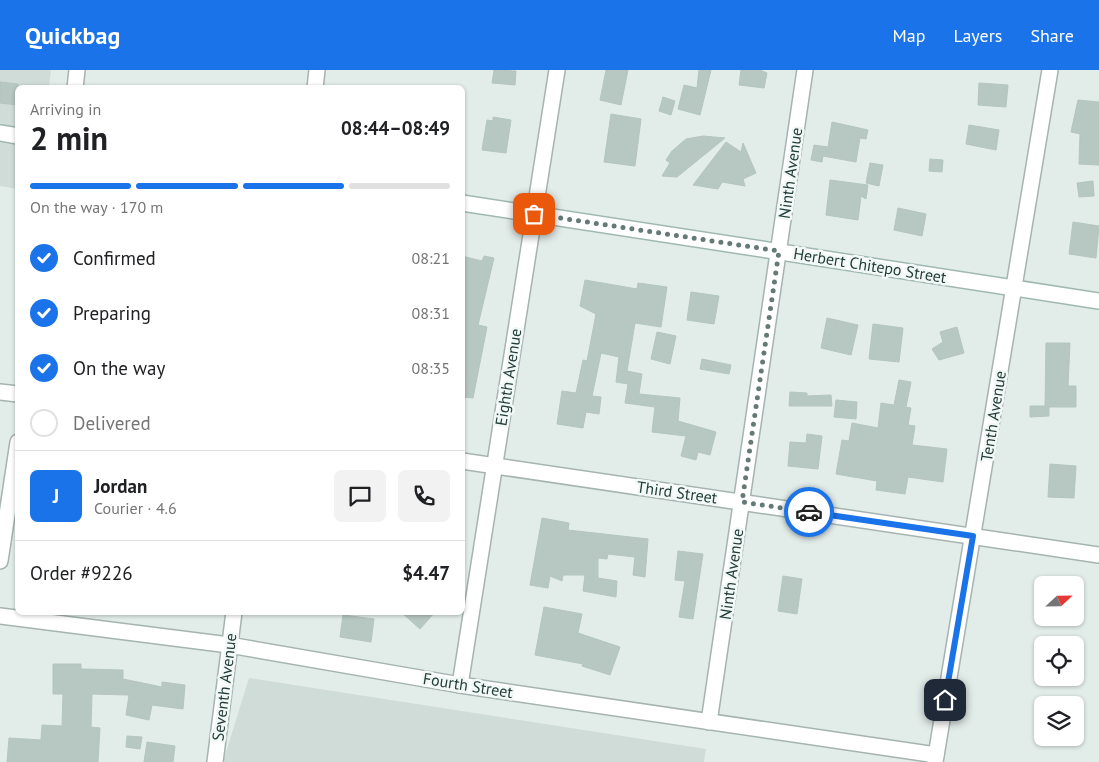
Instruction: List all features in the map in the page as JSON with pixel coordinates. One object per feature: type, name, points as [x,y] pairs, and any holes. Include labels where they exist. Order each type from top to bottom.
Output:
[{"type":"street","points":[[76,85],[78,70]]},
{"type":"street","points":[[315,85],[317,70]]},
{"type":"street","name":"Eighth Avenue","points":[[460,685],[557,70]]},
{"type":"street","name":"Ninth Avenue","points":[[709,722],[805,70]]},
{"type":"street","name":"Tenth Avenue","points":[[935,759],[1050,70]]},
{"type":"street","points":[[0,133],[15,136]]},
{"type":"street","name":"Herbert Chitepo Street","points":[[465,203],[1099,301]]},
{"type":"street","points":[[0,392],[15,394]]},
{"type":"street","name":"Third Street","points":[[465,461],[1099,554]]},
{"type":"street","points":[[0,561],[15,462]]},
{"type":"street","name":"Seventh Avenue","points":[[215,762],[234,615]]},
{"type":"street","name":"Fourth Street","points":[[0,616],[229,645],[460,685],[709,722],[935,759]]},
{"type":"shaded area","points":[[0,70],[51,70],[49,85],[15,85],[15,189],[0,186]]},
{"type":"shaded area","points":[[249,678],[706,749],[704,762],[223,762]]},
{"type":"building","points":[[494,70],[516,71],[515,85],[492,83]]},
{"type":"building","points":[[606,70],[628,70],[621,105],[600,100]]},
{"type":"building","points":[[699,70],[711,70],[700,115],[678,109],[684,85],[697,88]]},
{"type":"building","points":[[741,70],[760,70],[767,73],[764,88],[739,85]]},
{"type":"building","points":[[0,82],[18,84],[15,85],[15,105],[0,103]]},
{"type":"building","points":[[979,83],[1008,85],[1006,107],[978,105]]},
{"type":"building","points":[[663,97],[675,101],[671,115],[659,111]]},
{"type":"building","points":[[1078,100],[1099,102],[1099,165],[1079,164],[1080,134],[1071,132]]},
{"type":"building","points":[[611,114],[641,119],[635,166],[604,162]]},
{"type":"building","points":[[493,117],[511,120],[506,153],[482,150],[487,120],[493,121]]},
{"type":"building","points":[[832,122],[868,130],[866,139],[860,138],[856,162],[823,156],[822,162],[811,160],[814,145],[828,147]]},
{"type":"building","points":[[969,125],[999,130],[996,150],[966,144]]},
{"type":"building","points":[[703,136],[725,138],[677,177],[662,176],[670,163],[666,160],[672,151],[686,139]]},
{"type":"building","points":[[726,142],[741,152],[743,143],[756,173],[743,179],[745,186],[722,182],[718,189],[693,185]]},
{"type":"building","points":[[930,159],[943,160],[942,172],[929,171]]},
{"type":"building","points":[[870,163],[883,165],[879,186],[866,183]]},
{"type":"building","points":[[830,180],[868,185],[866,199],[861,196],[858,220],[826,215]]},
{"type":"building","points":[[1093,181],[1094,196],[1079,197],[1077,183]]},
{"type":"building","points":[[898,208],[926,214],[922,236],[894,230]]},
{"type":"building","points":[[1073,222],[1099,226],[1096,258],[1069,254]]},
{"type":"building","points":[[484,256],[494,258],[478,325],[487,327],[473,398],[465,397],[465,257],[482,261]]},
{"type":"building","points":[[585,280],[637,289],[638,283],[667,287],[661,327],[635,323],[627,371],[642,374],[639,394],[680,398],[678,421],[716,432],[710,455],[698,452],[696,460],[681,456],[686,436],[652,432],[655,407],[625,403],[628,384],[616,382],[619,357],[601,353],[592,396],[601,397],[599,414],[586,412],[583,428],[557,424],[562,391],[576,393],[583,360],[587,361],[596,314],[580,306]]},
{"type":"building","points":[[691,292],[719,296],[714,324],[687,320]]},
{"type":"building","points":[[827,318],[858,325],[851,355],[821,348]]},
{"type":"building","points":[[873,324],[903,328],[899,362],[869,359]]},
{"type":"building","points":[[957,327],[964,353],[939,360],[932,349],[943,342],[940,332]]},
{"type":"building","points":[[657,332],[676,336],[670,364],[651,359]]},
{"type":"building","points":[[1046,343],[1070,343],[1068,386],[1076,386],[1076,407],[1049,407],[1049,416],[1030,417],[1030,406],[1045,406]]},
{"type":"building","points":[[702,359],[731,365],[729,374],[700,369]]},
{"type":"building","points":[[899,380],[911,382],[906,407],[911,408],[908,425],[915,426],[912,445],[947,449],[943,482],[908,477],[905,494],[876,490],[877,481],[836,474],[842,440],[849,441],[852,423],[878,428],[881,403],[894,405]]},
{"type":"building","points":[[790,392],[807,393],[807,396],[831,395],[832,406],[789,406]]},
{"type":"building","points":[[836,400],[857,402],[856,419],[834,417]]},
{"type":"building","points":[[807,434],[822,436],[818,469],[788,466],[790,442],[806,443]]},
{"type":"building","points":[[1050,464],[1076,466],[1074,498],[1048,497]]},
{"type":"building","points":[[542,518],[569,523],[568,530],[648,539],[645,577],[633,575],[635,557],[608,554],[607,559],[598,558],[598,578],[617,581],[616,597],[583,591],[585,575],[563,575],[562,581],[550,576],[548,588],[530,585]]},
{"type":"building","points":[[678,551],[703,554],[693,619],[679,617],[685,581],[675,580]]},
{"type":"building","points":[[783,576],[802,579],[797,614],[778,611]]},
{"type":"building","points":[[544,607],[582,614],[578,633],[620,647],[610,675],[582,666],[583,664],[535,655]]},
{"type":"building","points":[[343,615],[374,619],[371,642],[340,637]]},
{"type":"building","points":[[404,615],[432,615],[420,629]]},
{"type":"building","points":[[53,664],[81,664],[81,669],[123,670],[123,679],[162,687],[162,682],[185,685],[183,709],[152,705],[149,720],[126,715],[129,695],[92,694],[91,727],[100,728],[98,762],[7,762],[9,738],[41,740],[42,725],[62,726],[63,694],[53,694]]},
{"type":"building","points":[[127,736],[142,737],[140,749],[126,747]]},
{"type":"building","points":[[147,742],[175,746],[173,762],[144,762]]},
{"type":"way so far","points":[[534,214],[779,251],[742,502],[809,512]]},
{"type":"route","points":[[809,512],[973,536],[945,700]]}]
